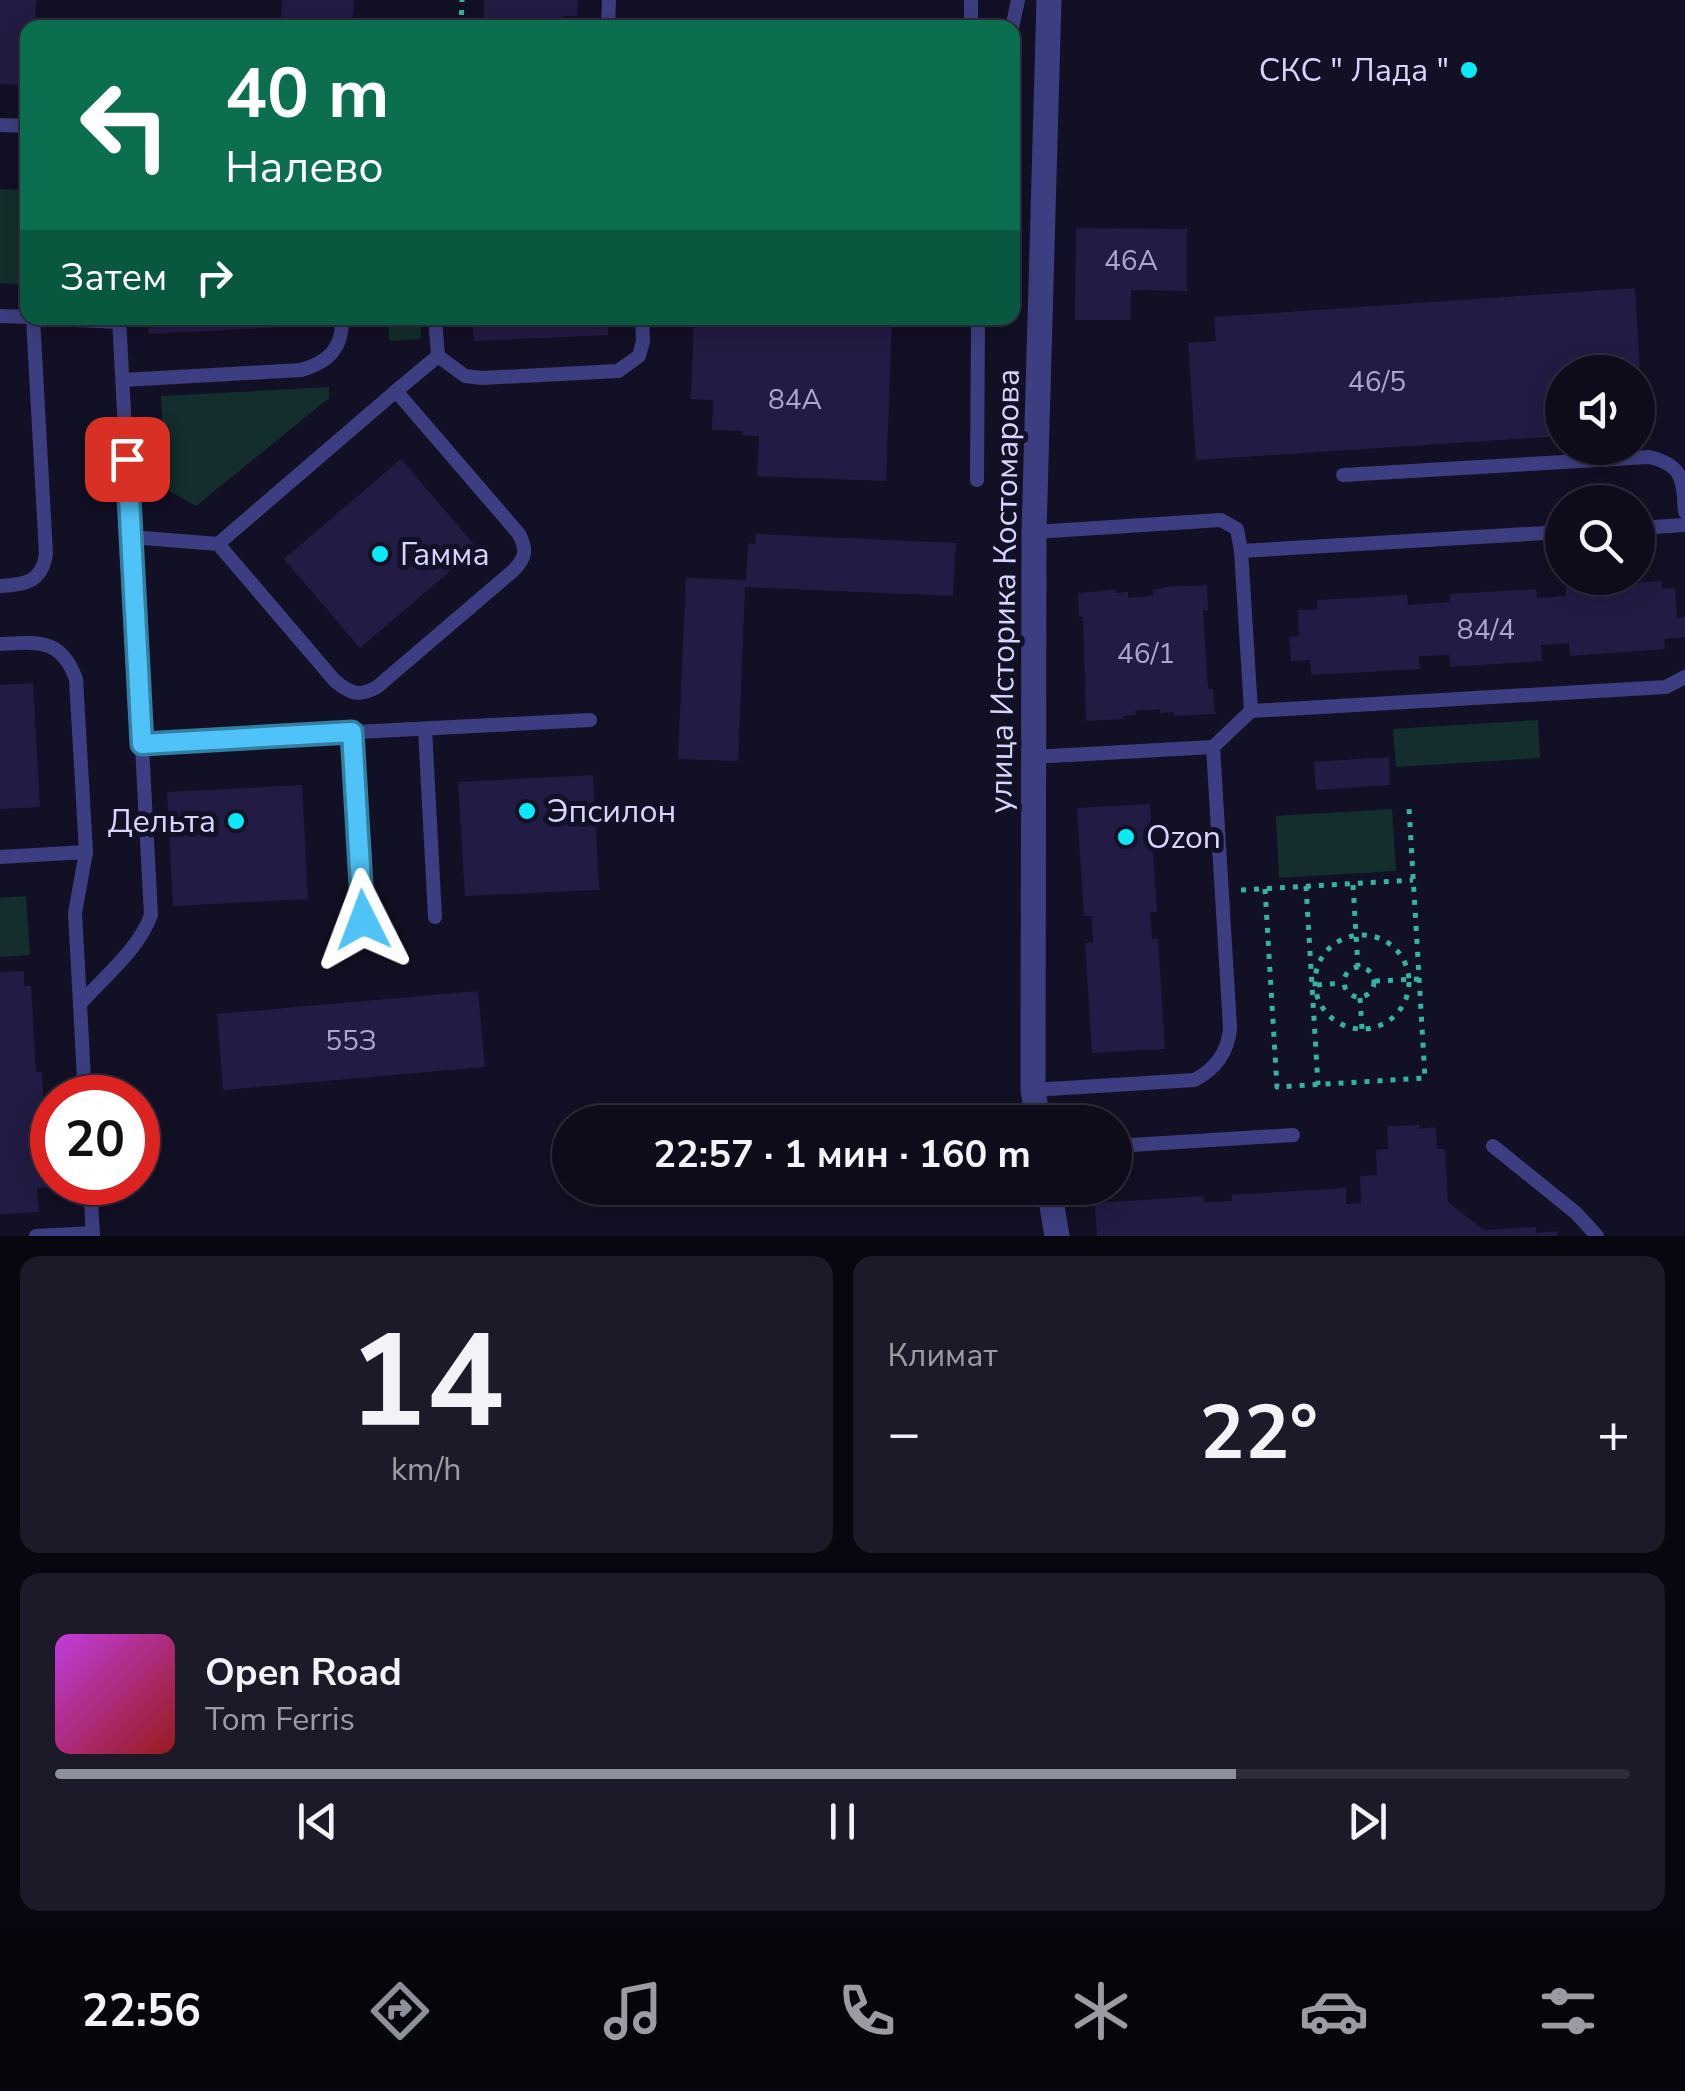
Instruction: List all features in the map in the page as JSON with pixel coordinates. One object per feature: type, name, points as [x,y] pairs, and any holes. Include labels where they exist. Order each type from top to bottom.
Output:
[{"type":"street","name":"улица Историка Костомарова","points":[[1035,1105],[1034,532],[1050,0]]},
{"type":"street","points":[[1051,1205],[1056,1236]]},
{"type":"lane","points":[[0,586],[21,585],[35,579],[44,570],[46,554],[32,325]]},
{"type":"lane","points":[[80,1004],[135,943],[151,914],[119,325]]},
{"type":"lane","points":[[123,380],[301,370],[322,364],[336,351],[342,325]]},
{"type":"lane","points":[[436,325],[438,356]]},
{"type":"lane","points":[[438,356],[465,376],[482,378],[618,370],[639,356],[642,325]]},
{"type":"lane","points":[[977,480],[978,325]]},
{"type":"lane","points":[[132,538],[218,544],[438,356]]},
{"type":"lane","points":[[218,544],[335,681],[350,693],[363,694],[377,686],[514,570],[524,558],[526,548],[519,534],[396,391]]},
{"type":"lane","points":[[1344,475],[1649,457],[1666,461],[1678,470],[1684,486],[1685,512]]},
{"type":"lane","points":[[1034,532],[1221,520],[1237,529],[1251,711]]},
{"type":"lane","points":[[1655,527],[1685,525]]},
{"type":"lane","points":[[1241,551],[1545,533]]},
{"type":"lane","points":[[0,644],[37,642],[56,648],[70,661],[76,679],[86,852],[75,914],[85,1075]]},
{"type":"lane","points":[[1033,758],[1212,747],[1251,711],[1666,687],[1685,677]]},
{"type":"lane","points":[[142,744],[590,720]]},
{"type":"lane","points":[[425,728],[435,916]]},
{"type":"lane","points":[[352,732],[363,920]]},
{"type":"lane","points":[[1032,1090],[1194,1080],[1226,1050],[1230,1038],[1212,747]]},
{"type":"lane","points":[[0,856],[86,852]]},
{"type":"lane","points":[[1132,1145],[1292,1135]]},
{"type":"lane","points":[[1493,1146],[1576,1212],[1597,1236]]},
{"type":"lane","points":[[36,1236],[93,1234],[91,1205]]},
{"type":"path","points":[[1265,889],[1277,1087],[1425,1078],[1409,808]]},
{"type":"path","points":[[1221,892],[1413,880]]},
{"type":"path","points":[[1353,884],[1358,967]]},
{"type":"path","points":[[1306,886],[1318,1085]]},
{"type":"path","points":[[1356,936],[1374,936],[1388,942],[1399,952],[1410,979],[1402,1008],[1380,1026],[1362,1029],[1337,1022],[1326,1012],[1314,985],[1322,956],[1332,946],[1356,936]]},
{"type":"path","points":[[1358,967],[1372,974],[1375,982],[1368,995],[1360,998],[1352,996],[1344,983],[1345,975],[1358,967]]},
{"type":"path","points":[[1375,982],[1419,979]]},
{"type":"path","points":[[1314,985],[1344,983]]},
{"type":"path","points":[[1360,998],[1362,1029]]},
{"type":"green space","points":[[0,189],[20,190],[20,284],[0,283]]},
{"type":"green space","points":[[388,325],[420,325],[421,339],[389,341]]},
{"type":"green space","points":[[329,387],[329,398],[196,506],[166,489],[161,396]]},
{"type":"green space","points":[[1538,720],[1540,758],[1396,767],[1393,729]]},
{"type":"green space","points":[[1392,809],[1396,871],[1279,878],[1276,816]]},
{"type":"green space","points":[[26,896],[30,955],[0,957],[0,898]]},
{"type":"building","points":[[0,0],[36,0],[35,20],[20,20],[20,85],[0,84]]},
{"type":"building","points":[[282,0],[354,0],[353,20],[281,20]]},
{"type":"building","points":[[484,0],[578,0],[577,16],[563,16],[563,20],[483,20]]},
{"type":"building","points":[[1076,228],[1187,229],[1187,291],[1131,290],[1131,320],[1075,320]]},
{"type":"building","points":[[1635,288],[1639,355],[1545,355],[1545,437],[1196,460],[1188,343],[1216,341],[1214,317]]},
{"type":"building","points":[[148,325],[284,327],[149,334]]},
{"type":"building","points":[[473,325],[607,325],[608,335],[474,341]]},
{"type":"building","points":[[694,325],[892,325],[886,481],[757,476],[759,436],[712,430],[713,400],[691,399]]},
{"type":"building","name":"Гамма","points":[[401,459],[477,548],[360,648],[284,559]]},
{"type":"building","points":[[756,534],[956,543],[953,596],[745,587],[738,761],[678,759],[686,578],[746,580],[748,543],[755,544]]},
{"type":"building","points":[[1655,581],[1662,581],[1662,589],[1675,588],[1677,618],[1685,617],[1685,637],[1664,639],[1665,649],[1570,656],[1569,643],[1541,645],[1542,661],[1450,667],[1449,655],[1419,656],[1420,669],[1311,675],[1310,660],[1291,661],[1289,637],[1299,636],[1298,610],[1318,609],[1317,600],[1407,595],[1408,605],[1450,602],[1450,594],[1536,589],[1537,598],[1655,595]]},
{"type":"building","points":[[1207,585],[1208,610],[1203,610],[1208,689],[1213,689],[1215,714],[1174,716],[1174,712],[1160,713],[1160,709],[1135,711],[1136,715],[1123,719],[1086,721],[1083,617],[1079,617],[1078,593],[1115,590],[1128,592],[1128,598],[1153,596],[1153,590],[1166,587]]},
{"type":"building","points":[[33,683],[40,807],[0,809],[0,685]]},
{"type":"building","points":[[1389,757],[1390,785],[1316,790],[1314,762]]},
{"type":"building","name":"Эпсилон","points":[[593,775],[599,890],[465,896],[458,782]]},
{"type":"building","name":"Дельта","points":[[302,785],[308,899],[173,906],[167,792]]},
{"type":"building","points":[[1150,804],[1157,912],[1150,912],[1152,939],[1158,938],[1165,1049],[1092,1053],[1085,943],[1093,942],[1092,916],[1084,916],[1077,808]]},
{"type":"building","points":[[24,971],[24,986],[31,986],[36,1072],[42,1075],[30,1075],[30,1205],[38,1205],[39,1212],[0,1214],[0,972]]},
{"type":"building","points":[[478,991],[485,1067],[223,1090],[217,1014]]},
{"type":"building","points":[[1387,1126],[1436,1127],[1437,1149],[1445,1149],[1448,1202],[1484,1230],[1536,1227],[1536,1233],[1557,1231],[1558,1236],[1097,1236],[1095,1205],[1132,1205],[1132,1201],[1203,1196],[1204,1202],[1232,1201],[1231,1195],[1346,1188],[1346,1204],[1361,1203],[1360,1176],[1377,1175],[1376,1150],[1388,1149]]},
{"type":"place","name":"СКС \" Лада \"","points":[[1469,70]]},
{"type":"place","name":"Гамма","points":[[380,554]]},
{"type":"place","name":"Эпсилон","points":[[527,811]]},
{"type":"place","name":"Дельта","points":[[236,821]]},
{"type":"place","name":"Ozon","points":[[1126,837]]},
{"type":"route","points":[[127,459],[142,744],[352,732],[363,920]]}]
